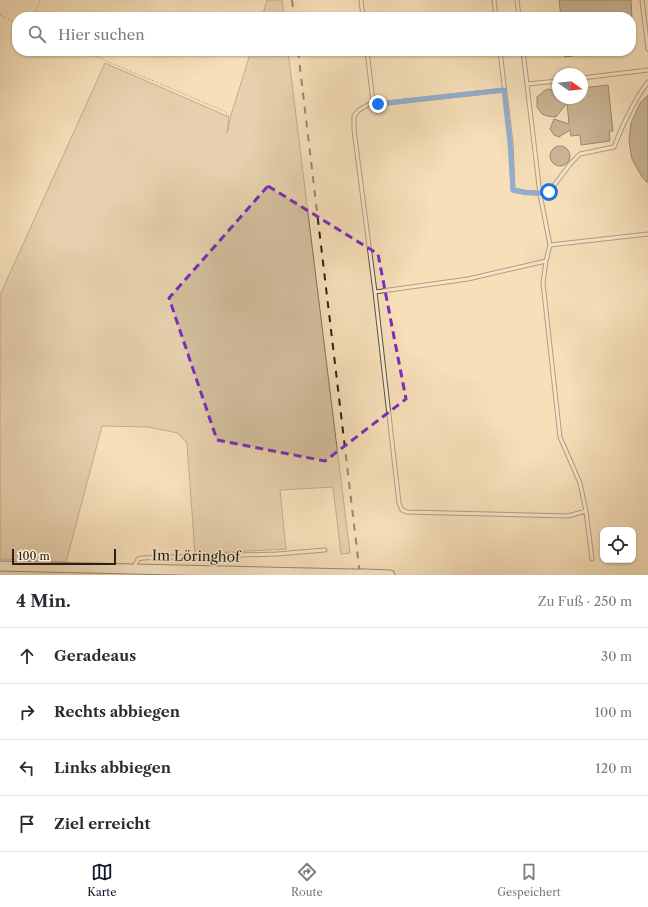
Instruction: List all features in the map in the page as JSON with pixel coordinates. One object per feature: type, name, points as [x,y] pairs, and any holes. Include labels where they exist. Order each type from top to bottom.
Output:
[{"type":"street","name":"Im Löringhof","points":[[0,566],[390,575]]},
{"type":"lane","points":[[360,0],[361,12]]},
{"type":"lane","points":[[494,0],[495,12]]},
{"type":"lane","points":[[517,0],[518,12]]},
{"type":"lane","points":[[642,0],[648,49]]},
{"type":"lane","points":[[368,56],[373,102]]},
{"type":"lane","points":[[501,56],[510,143],[513,190],[524,192],[540,194],[549,192],[571,163],[580,154],[614,147],[623,122],[637,96],[648,82]]},
{"type":"lane","points":[[524,56],[540,194],[550,245],[543,283],[560,437],[580,483],[586,511],[592,559]]},
{"type":"lane","points":[[588,77],[648,70]]},
{"type":"lane","points":[[527,84],[552,82]]},
{"type":"lane","points":[[504,90],[378,104],[373,102],[359,110],[354,116],[354,130],[375,292],[399,503],[402,510],[407,512],[568,516],[586,511]]},
{"type":"lane","points":[[550,245],[648,234]]},
{"type":"lane","points":[[375,292],[468,279],[546,261]]},
{"type":"lane","points":[[133,569],[138,559],[142,558],[277,554],[325,550]]},
{"type":"path","points":[[36,12],[40,0]]},
{"type":"path","points":[[0,15],[12,21]]},
{"type":"path","points":[[95,56],[224,111],[230,116]]},
{"type":"highlighted area","points":[[268,186],[378,254],[406,399],[325,461],[217,440],[169,298]]},
{"type":"shaded area","points":[[267,0],[282,0],[283,12],[263,12]]},
{"type":"shaded area","points":[[249,56],[289,56],[350,553],[341,554],[333,487],[280,490],[286,549],[195,554],[187,443],[178,433],[148,427],[102,426],[66,562],[0,559],[0,295],[105,63],[229,117],[227,133]]},
{"type":"building","points":[[559,0],[631,0],[632,12],[560,12]]},
{"type":"building","points":[[608,85],[613,131],[609,131],[610,141],[581,145],[580,135],[571,136],[570,130],[559,137],[554,135],[550,129],[554,119],[569,124],[567,104],[588,104],[588,87]]},
{"type":"building","points":[[548,89],[552,90],[552,104],[566,104],[556,117],[542,114],[537,107],[537,97]]},
{"type":"building","points":[[648,95],[648,183],[642,177],[632,159],[629,141],[631,123],[640,103]]},
{"type":"building","points":[[556,146],[564,146],[570,152],[570,160],[564,166],[556,166],[550,160],[550,152]]},
{"type":"railway","points":[[292,0],[293,12]]},
{"type":"railway","points":[[299,56],[360,575]]},
{"type":"route","points":[[378,104],[504,90],[510,143],[513,190],[540,194],[549,192]]}]
